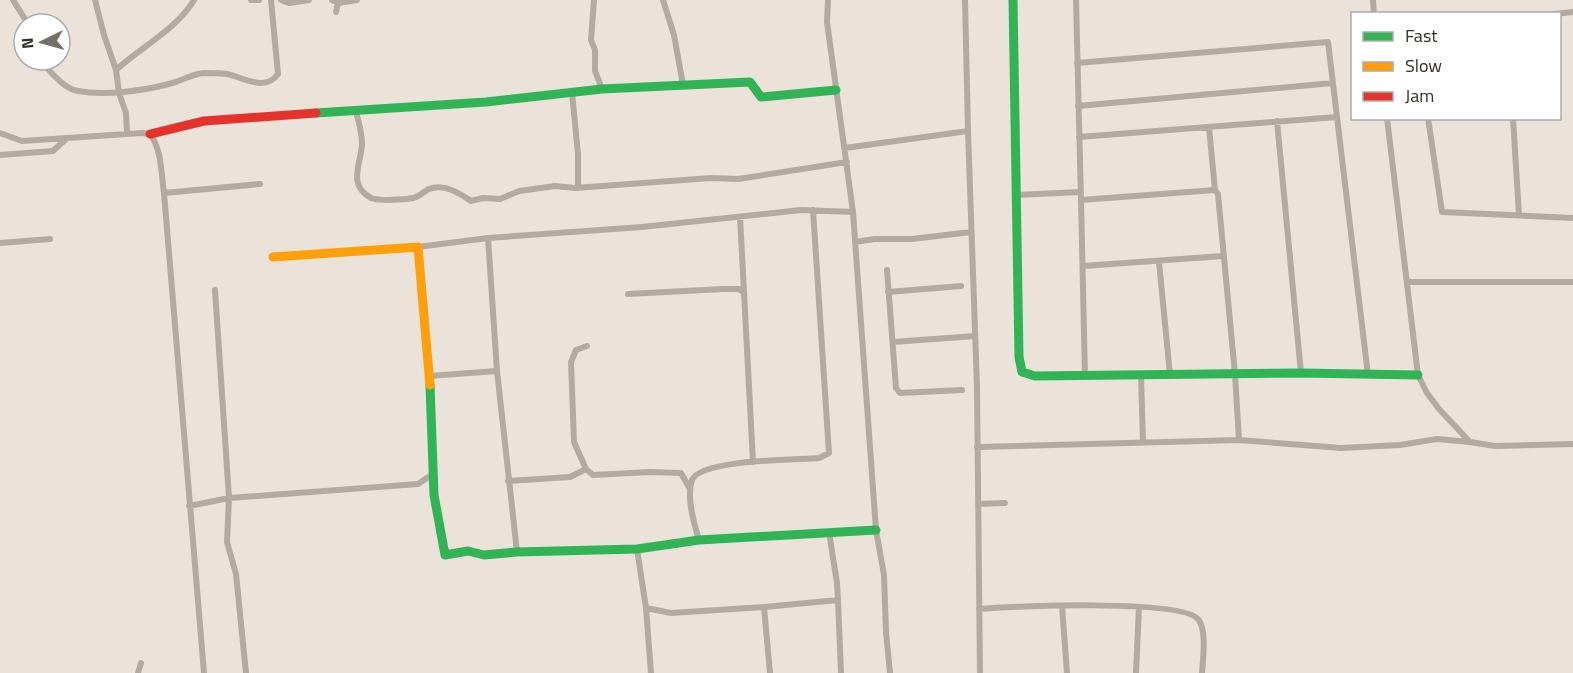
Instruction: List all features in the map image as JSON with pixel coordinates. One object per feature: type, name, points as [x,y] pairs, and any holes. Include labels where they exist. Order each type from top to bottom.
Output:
[{"type":"street","points":[[95,0],[116,70],[119,93],[126,113],[127,132]]},
{"type":"street","points":[[116,70],[178,21],[194,0]]},
{"type":"street","points":[[251,0],[259,0]]},
{"type":"street","points":[[51,72],[63,84],[76,91],[119,93],[167,85],[199,74],[227,74],[262,84],[278,74],[271,0]]},
{"type":"street","points":[[280,0],[289,3],[309,0]]},
{"type":"street","points":[[336,12],[335,2],[357,0]]},
{"type":"street","points":[[594,0],[591,35],[595,50],[595,71],[602,89]]},
{"type":"street","points":[[663,0],[674,35],[683,85]]},
{"type":"street","points":[[828,0],[827,22],[853,212],[876,530],[884,575],[890,673]]},
{"type":"street","points":[[965,0],[975,336],[980,673]]},
{"type":"street","points":[[1013,0],[1015,195],[1020,368],[1022,372],[1028,375],[1085,376],[1300,373],[1418,375]]},
{"type":"street","points":[[1076,0],[1085,376]]},
{"type":"street","points":[[1077,63],[1328,42],[1368,375]]},
{"type":"street","points":[[0,133],[22,141],[127,132],[150,134],[204,121],[486,102],[602,89],[750,82],[761,97],[836,90]]},
{"type":"street","points":[[1078,106],[1333,83]]},
{"type":"street","points":[[572,93],[578,154],[578,188]]},
{"type":"street","points":[[356,112],[362,146],[358,184],[363,192],[373,199],[415,198],[431,188],[448,188],[471,201],[483,198],[500,200],[519,191],[555,186],[578,188],[738,178],[847,162]]},
{"type":"street","points":[[1079,137],[1337,117]]},
{"type":"street","points":[[1387,120],[1418,375],[1439,409],[1470,442]]},
{"type":"street","points":[[1428,120],[1443,212],[1573,218]]},
{"type":"street","points":[[1513,120],[1519,215]]},
{"type":"street","points":[[1277,121],[1300,373]]},
{"type":"street","points":[[1209,126],[1215,190],[1218,194],[1239,440]]},
{"type":"street","points":[[845,148],[968,131]]},
{"type":"street","points":[[150,134],[159,153],[164,193],[204,673]]},
{"type":"street","points":[[0,155],[53,151],[66,139]]},
{"type":"street","points":[[164,193],[260,184]]},
{"type":"street","points":[[1081,200],[1215,190]]},
{"type":"street","points":[[1015,195],[1080,192]]},
{"type":"street","points":[[273,257],[418,247],[488,238],[813,210],[853,212]]},
{"type":"street","points":[[699,540],[692,519],[691,490],[693,478],[699,472],[711,467],[753,462],[819,458],[829,453],[813,210]]},
{"type":"street","points":[[740,217],[753,462]]},
{"type":"street","points":[[855,242],[875,239],[912,239],[971,232]]},
{"type":"street","points":[[0,243],[50,238]]},
{"type":"street","points":[[488,238],[496,371],[517,552]]},
{"type":"street","points":[[418,247],[429,376],[433,474],[440,539],[445,555],[468,551],[484,555],[637,549],[699,540],[876,530]]},
{"type":"street","points":[[1083,266],[1223,256]]},
{"type":"street","points":[[1159,262],[1170,375]]},
{"type":"street","points":[[887,270],[896,388],[900,393],[962,390]]},
{"type":"street","points":[[1408,282],[1573,282]]},
{"type":"street","points":[[888,292],[961,286]]},
{"type":"street","points":[[628,294],[723,288],[739,289],[744,292]]},
{"type":"street","points":[[215,290],[229,498],[227,542],[236,574],[246,673]]},
{"type":"street","points":[[893,342],[975,336]]},
{"type":"street","points":[[586,346],[576,350],[572,362],[574,442],[586,469],[593,475],[681,473],[691,490]]},
{"type":"street","points":[[429,376],[496,371]]},
{"type":"street","points":[[1140,376],[1143,442]]},
{"type":"street","points":[[976,447],[1239,440],[1341,448],[1400,445],[1437,439],[1496,446],[1573,444]]},
{"type":"street","points":[[508,481],[570,477],[586,469]]},
{"type":"street","points":[[189,506],[229,498],[418,484],[433,474]]},
{"type":"street","points":[[978,504],[1005,503]]},
{"type":"street","points":[[829,532],[837,583],[841,673]]},
{"type":"street","points":[[637,549],[651,673]]},
{"type":"street","points":[[645,608],[671,613],[838,600]]},
{"type":"street","points":[[979,609],[1062,606],[1139,607],[1186,612],[1196,616],[1204,630],[1202,673]]},
{"type":"street","points":[[1062,606],[1066,673]]},
{"type":"street","points":[[764,673],[770,673],[765,607]]},
{"type":"street","points":[[1136,673],[1139,607]]},
{"type":"street","points":[[138,673],[141,663]]},
{"type":"traffic: fast","points":[[1013,0],[1019,357],[1022,372],[1035,376],[1301,373],[1418,375]]},
{"type":"traffic: fast","points":[[316,113],[486,102],[602,89],[750,82],[761,97],[836,90]]},
{"type":"traffic: fast","points":[[430,385],[434,495],[445,555],[468,551],[484,555],[637,549],[699,540],[876,530]]},
{"type":"traffic: slow","points":[[273,257],[418,247],[430,385]]},
{"type":"traffic: jam","points":[[150,134],[204,121],[316,113]]}]
